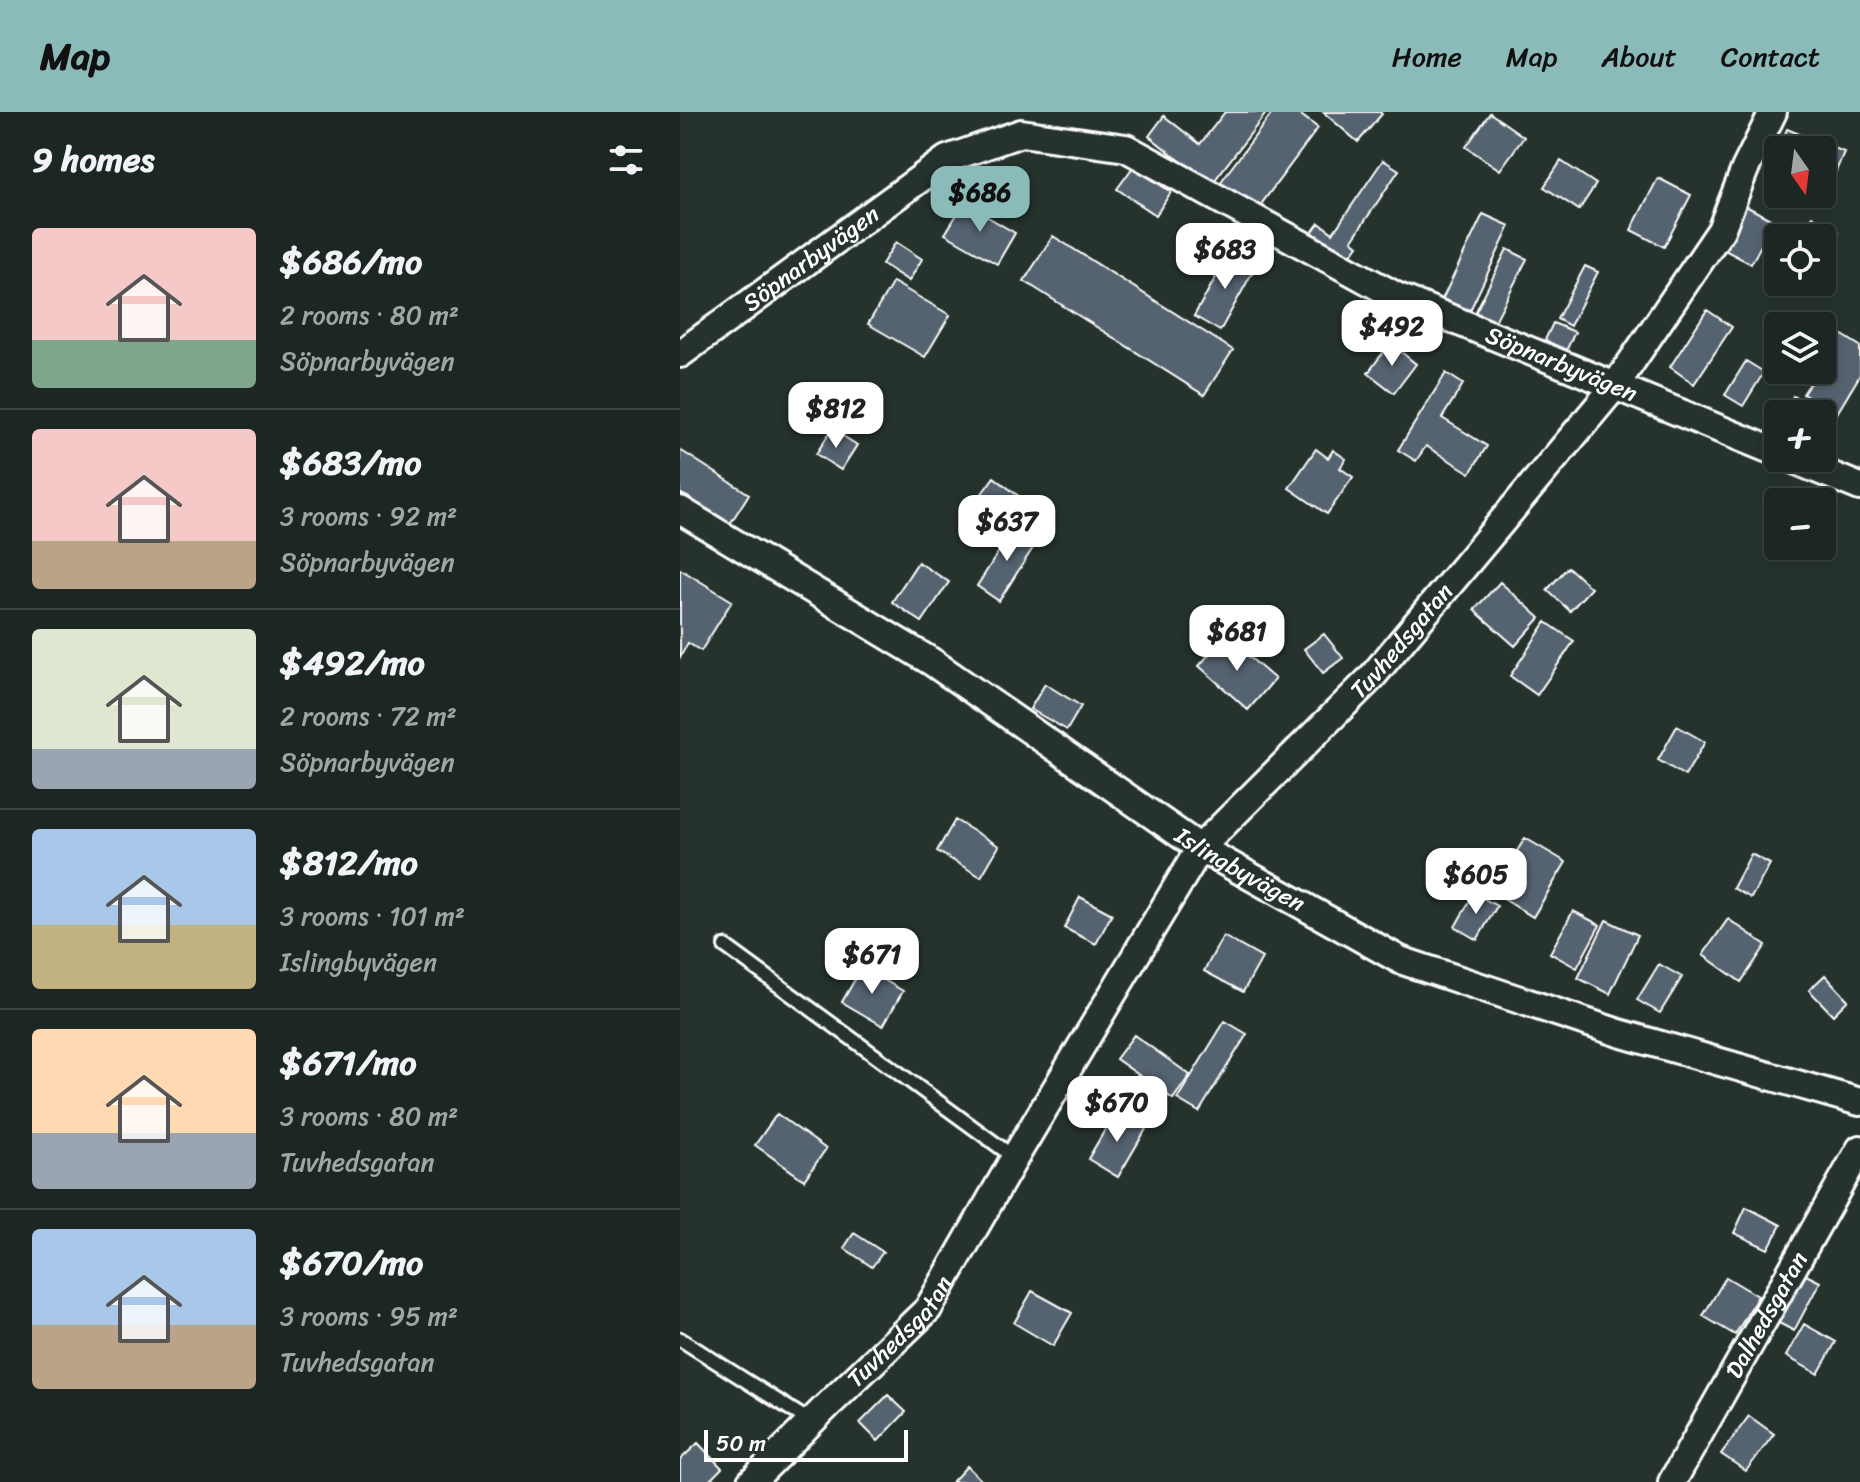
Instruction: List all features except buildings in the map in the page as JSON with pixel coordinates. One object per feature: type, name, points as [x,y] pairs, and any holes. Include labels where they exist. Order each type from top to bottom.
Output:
[{"type":"street","name":"Tuvhedsgatan","points":[[751,1482],[928,1309],[1200,848],[1371,678],[1615,386],[1721,230],[1745,169],[1773,112]]},
{"type":"street","name":"Söpnarbyvägen","points":[[680,354],[947,159],[1021,133],[1126,148],[1396,296],[1764,447]]},
{"type":"street","points":[[1823,472],[1860,487]]},
{"type":"street","name":"Islingbyvägen","points":[[680,510],[932,662],[1200,848],[1400,960],[1619,1033],[1860,1102]]},
{"type":"street","name":"Dalhedsgatan","points":[[1672,1482],[1860,1149]]},
{"type":"lane","points":[[725,946],[1015,1158]]},
{"type":"lane","points":[[680,1339],[811,1422]]}]
